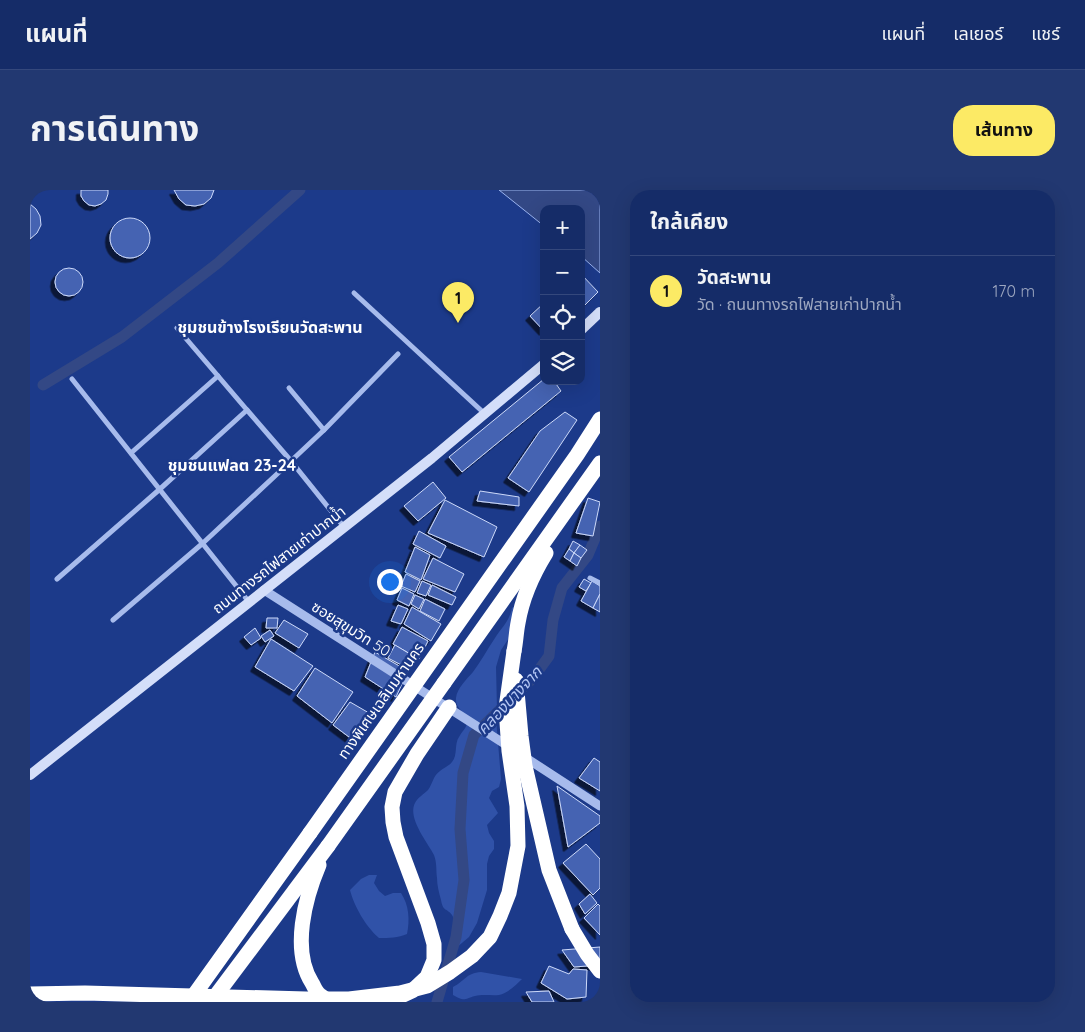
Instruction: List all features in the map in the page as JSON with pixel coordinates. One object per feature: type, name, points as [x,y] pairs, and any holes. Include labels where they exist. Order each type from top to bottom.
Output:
[{"type":"highway","name":"ทางพิเศษเฉลิมมหานคร","points":[[190,1002],[577,455],[600,419]]},
{"type":"highway","points":[[30,994],[85,993],[348,999],[400,993],[427,986],[472,956],[490,937],[510,893],[518,846],[517,806],[509,751],[506,708],[518,622],[526,594],[540,563],[600,464]]},
{"type":"highway","points":[[211,1002],[328,846],[600,464]]},
{"type":"highway","points":[[514,651],[524,759],[549,870],[572,928],[587,954],[600,971]]},
{"type":"highway","points":[[388,1002],[412,991],[427,977],[434,960],[434,944],[396,837],[392,807],[395,792],[412,762],[449,708]]},
{"type":"highway","points":[[328,846],[309,893],[303,918],[301,941],[304,964],[310,980],[318,993],[331,1002]]},
{"type":"main road","points":[[585,326],[600,312]]},
{"type":"main road","name":"ถนนทางรถไฟสายเก่าปากน้ำ","points":[[30,776],[432,458],[540,367]]},
{"type":"street","points":[[354,293],[485,414]]},
{"type":"street","points":[[177,328],[344,527]]},
{"type":"street","points":[[113,620],[203,543],[324,430],[398,354]]},
{"type":"street","points":[[130,453],[218,376]]},
{"type":"street","points":[[72,379],[250,602]]},
{"type":"street","points":[[289,388],[324,430]]},
{"type":"street","points":[[57,579],[247,410]]},
{"type":"street","points":[[590,578],[600,583]]},
{"type":"street","name":"ซอยสุขุมวิท 50","points":[[264,590],[600,806]]},
{"type":"shaded area","points":[[499,190],[600,190],[600,273],[585,260],[585,205],[540,205],[540,223]]},
{"type":"shaded area","points":[[519,604],[515,629],[501,650],[496,667],[496,718],[501,779],[499,787],[492,791],[489,798],[498,813],[487,825],[494,841],[494,849],[489,856],[487,864],[487,890],[477,923],[469,937],[456,948],[454,922],[452,915],[442,904],[435,858],[416,823],[413,809],[416,801],[428,790],[436,775],[454,759],[458,740],[466,726],[468,717],[457,704],[458,691],[476,668],[505,624],[512,608]]},
{"type":"shaded area","points":[[369,875],[377,875],[374,883],[385,896],[401,893],[406,902],[408,913],[407,934],[390,938],[379,938],[365,922],[350,890],[361,879]]},
{"type":"shaded area","points":[[481,972],[522,979],[509,991],[499,995],[478,995],[460,999],[453,995],[453,987],[469,976]]},
{"type":"building","points":[[81,190],[108,190],[108,194],[106,200],[95,206],[89,205],[84,201],[81,196]]},
{"type":"building","points":[[174,190],[214,190],[211,198],[204,204],[195,206],[186,205],[179,199]]},
{"type":"building","points":[[30,204],[40,216],[41,225],[37,233],[30,239]]},
{"type":"building","points":[[134,218],[141,221],[147,227],[150,238],[149,246],[141,255],[134,258],[126,258],[119,255],[111,246],[110,234],[113,227],[122,219]]},
{"type":"building","points":[[69,268],[79,272],[83,282],[79,292],[69,296],[59,292],[55,282],[59,272]]},
{"type":"building","points":[[585,278],[598,292],[585,305]]},
{"type":"building","points":[[540,307],[540,327],[530,316]]},
{"type":"building","points":[[540,382],[540,385],[557,385],[561,391],[462,472],[449,457]]},
{"type":"building","points":[[565,412],[577,420],[529,492],[508,478],[540,431]]},
{"type":"building","points":[[433,482],[446,498],[418,521],[404,506]]},
{"type":"building","points":[[480,491],[519,497],[519,506],[477,501]]},
{"type":"building","points":[[588,498],[600,502],[593,536],[576,533]]},
{"type":"building","points":[[445,500],[497,527],[484,557],[428,533]]},
{"type":"building","points":[[419,531],[446,546],[440,558],[413,544]]},
{"type":"building","points":[[573,541],[580,545],[574,553],[569,549]]},
{"type":"building","points":[[580,545],[587,550],[581,558],[574,553]]},
{"type":"building","points":[[415,547],[430,555],[421,580],[405,572]]},
{"type":"building","points":[[569,549],[574,553],[570,561],[564,557]]},
{"type":"building","points":[[574,553],[581,558],[577,566],[570,561]]},
{"type":"building","points":[[433,558],[464,574],[455,592],[423,579]]},
{"type":"building","points":[[406,574],[420,581],[415,592],[401,586]]},
{"type":"building","points":[[584,579],[591,583],[586,591],[579,587]]},
{"type":"building","points":[[422,581],[431,585],[426,596],[417,593]]},
{"type":"building","points":[[592,581],[600,586],[600,594],[593,608],[581,601]]},
{"type":"building","points":[[432,585],[456,597],[452,605],[428,595]]},
{"type":"building","points":[[402,588],[414,594],[409,606],[397,600]]},
{"type":"building","points":[[600,594],[600,612],[593,608]]},
{"type":"building","points":[[415,595],[424,599],[419,609],[411,604]]},
{"type":"building","points":[[425,599],[445,609],[439,621],[420,611]]},
{"type":"building","points":[[398,605],[408,609],[401,624],[391,621]]},
{"type":"building","points":[[412,607],[441,624],[431,641],[404,624]]},
{"type":"building","points":[[267,618],[278,618],[277,628],[266,628]]},
{"type":"building","points":[[284,620],[308,634],[299,648],[275,633]]},
{"type":"building","points":[[402,627],[428,641],[419,659],[393,644]]},
{"type":"building","points":[[255,628],[261,638],[251,645],[244,637]]},
{"type":"building","points":[[270,630],[274,636],[265,642],[261,636]]},
{"type":"building","points":[[271,639],[313,666],[294,691],[255,667]]},
{"type":"building","points":[[395,645],[415,657],[409,669],[388,658]]},
{"type":"building","points":[[375,652],[408,671],[396,697],[365,677]]},
{"type":"building","points":[[315,668],[353,692],[332,723],[297,696]]},
{"type":"building","points":[[350,702],[369,713],[353,740],[333,725]]},
{"type":"building","points":[[594,758],[600,762],[600,791],[579,778]]},
{"type":"building","points":[[557,786],[600,816],[600,823],[568,847]]},
{"type":"building","points":[[586,844],[600,859],[600,888],[593,895],[563,863]]},
{"type":"building","points":[[590,894],[597,903],[585,914],[579,904]]},
{"type":"building","points":[[598,904],[600,906],[600,935],[584,918]]},
{"type":"building","points":[[600,947],[600,965],[574,967],[562,950]]},
{"type":"building","points":[[549,966],[569,974],[573,969],[587,970],[586,997],[567,999],[541,983]]},
{"type":"building","points":[[549,991],[554,1002],[532,1002],[526,992]]},
{"type":"waterway","points":[[43,385],[122,337],[218,263],[300,190]]},
{"type":"waterway","name":"คลองบางจาก","points":[[437,1002],[456,937],[464,880],[460,829],[463,773],[474,735],[533,678],[549,656],[553,620],[562,588],[588,555],[600,526]]},
{"type":"place","name":"วัดสะพาน","points":[[458,323]]},
{"type":"district","name":"ชุมชนข้างโรงเรียนวัดสะพาน","points":[[270,327]]},
{"type":"district","name":"ชุมชนแฟลต 23-24","points":[[232,465]]}]
